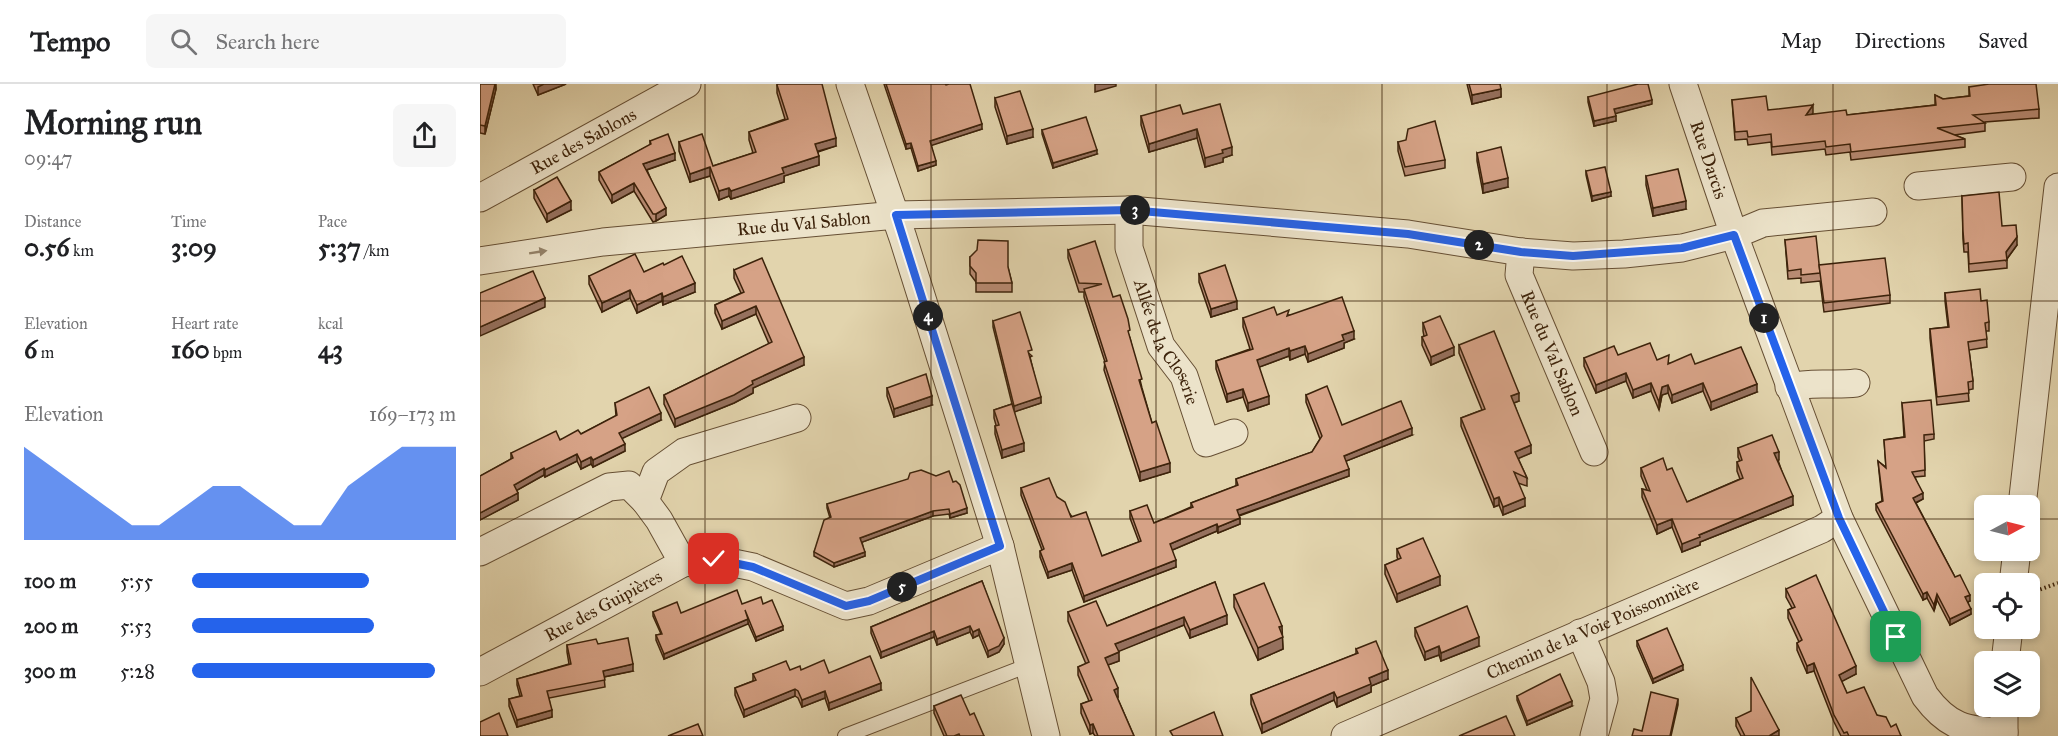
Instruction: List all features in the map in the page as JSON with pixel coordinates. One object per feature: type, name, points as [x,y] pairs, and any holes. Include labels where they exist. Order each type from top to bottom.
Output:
[{"type":"street","name":"Rue des Sablons","points":[[480,198],[687,84]]},
{"type":"street","points":[[850,84],[896,215],[1000,546],[1046,736]]},
{"type":"street","name":"Rue Darcis","points":[[1683,84],[1734,235],[1839,518],[1925,696],[1940,715],[1962,726],[1984,731],[2004,725]]},
{"type":"street","points":[[1918,186],[2012,177]]},
{"type":"street","points":[[2023,495],[2058,187]]},
{"type":"street","name":"Rue du Val Sablon","points":[[480,261],[603,242],[896,215],[1129,210],[1408,234],[1521,252],[1573,256],[1682,248],[1734,235]]},
{"type":"street","name":"Allée de la Closerie","points":[[1129,210],[1129,248],[1161,346],[1184,376],[1206,443],[1234,434]]},
{"type":"street","points":[[1734,235],[1763,223],[1873,212]]},
{"type":"street","name":"Rue du Val Sablon","points":[[1521,252],[1520,275],[1594,452]]},
{"type":"street","points":[[1789,387],[1806,382],[1840,385],[1856,383]]},
{"type":"street","points":[[645,501],[656,472],[684,452],[797,418]]},
{"type":"street","points":[[480,552],[609,487],[629,485],[659,520],[683,563]]},
{"type":"street","name":"Chemin de la Voie Poissonnière","points":[[1345,736],[1822,529],[1839,518]]},
{"type":"street","name":"Rue des Guipières","points":[[480,672],[683,563],[714,559],[753,567],[846,606],[869,601],[1000,546]]},
{"type":"street","points":[[1580,633],[1601,682],[1604,699],[1594,736]]},
{"type":"lane","points":[[845,736],[1029,664]]},
{"type":"path","points":[[2040,589],[2058,583]]},
{"type":"building","points":[[480,84],[495,84],[485,126],[480,125]]},
{"type":"building","points":[[778,84],[822,84],[836,138],[815,144],[819,156],[782,168],[784,173],[731,191],[729,188],[719,191],[710,167],[690,174],[679,142],[702,134],[713,166],[756,152],[749,132],[788,119]]},
{"type":"building","points":[[886,84],[970,84],[982,124],[930,141],[936,161],[918,166],[911,143],[906,144]]},
{"type":"building","points":[[1469,84],[1500,84],[1501,89],[1472,95]]},
{"type":"building","points":[[1638,84],[1648,84],[1652,100],[1614,109],[1616,116],[1594,121],[1588,97]]},
{"type":"building","points":[[1989,84],[2036,84],[2039,109],[1973,115],[1985,123],[1937,128],[1965,139],[1851,152],[1850,144],[1826,147],[1825,141],[1772,147],[1771,134],[1748,137],[1747,131],[1735,132],[1732,100],[1766,96],[1768,110],[1813,105],[1806,115],[1846,110],[1847,115],[1936,105],[1935,95],[1943,99],[1970,96],[1969,87]]},
{"type":"building","points":[[1020,91],[1033,129],[1007,136],[995,98]]},
{"type":"building","points":[[1220,104],[1232,147],[1222,150],[1223,153],[1205,158],[1197,129],[1149,144],[1141,116],[1180,105],[1183,114]]},
{"type":"building","points":[[1086,117],[1097,150],[1053,163],[1042,130]]},
{"type":"building","points":[[1435,121],[1445,160],[1405,167],[1398,142],[1406,140],[1408,129]]},
{"type":"building","points":[[668,134],[675,153],[643,164],[666,208],[653,214],[634,183],[612,195],[599,172],[651,144],[650,141]]},
{"type":"building","points":[[1501,147],[1508,178],[1483,184],[1477,153]]},
{"type":"building","points":[[1605,167],[1611,192],[1592,196],[1586,171]]},
{"type":"building","points":[[1678,169],[1686,201],[1653,208],[1646,176]]},
{"type":"building","points":[[557,177],[571,201],[547,214],[534,190]]},
{"type":"building","points":[[1999,192],[2002,226],[2016,225],[2017,237],[2006,252],[2007,260],[1969,264],[1968,243],[1964,244],[1962,196]]},
{"type":"building","points":[[1816,236],[1820,273],[1801,275],[1801,269],[1788,271],[1785,240]]},
{"type":"building","points":[[978,240],[1008,241],[1008,267],[1012,283],[976,283],[976,273],[970,266],[970,257],[977,250]]},
{"type":"building","points":[[1095,241],[1113,297],[1120,295],[1142,379],[1139,380],[1152,423],[1156,421],[1170,463],[1140,472],[1104,362],[1107,361],[1084,289],[1102,284],[1079,283],[1068,250]]},
{"type":"building","points":[[635,254],[644,272],[682,256],[695,283],[663,297],[662,293],[637,305],[630,290],[602,303],[589,276]]},
{"type":"building","points":[[762,258],[804,357],[752,381],[753,384],[734,395],[675,419],[664,395],[772,342],[756,306],[722,321],[715,305],[744,292],[734,270]]},
{"type":"building","points":[[1885,258],[1890,295],[1824,303],[1819,265]]},
{"type":"building","points":[[1225,265],[1237,301],[1211,309],[1199,274]]},
{"type":"building","points":[[533,271],[545,298],[480,327],[480,293]]},
{"type":"building","points":[[1980,289],[1981,301],[1987,300],[1989,322],[1985,323],[1987,339],[1968,342],[1973,381],[1968,382],[1969,393],[1937,397],[1930,329],[1949,327],[1945,293]]},
{"type":"building","points":[[1342,297],[1354,331],[1342,335],[1344,340],[1308,354],[1305,346],[1290,351],[1289,348],[1257,360],[1269,396],[1248,403],[1243,389],[1227,394],[1216,361],[1253,349],[1243,318],[1274,307],[1277,315],[1289,310],[1287,316]]},
{"type":"building","points":[[1020,312],[1032,350],[1028,351],[1041,397],[1014,406],[993,321]]},
{"type":"building","points":[[1440,316],[1454,347],[1431,357],[1422,337],[1427,335],[1423,323]]},
{"type":"building","points":[[1494,331],[1519,393],[1511,396],[1531,445],[1515,452],[1527,478],[1514,472],[1525,498],[1503,507],[1499,497],[1494,499],[1461,418],[1485,409],[1459,345]]},
{"type":"building","points":[[1650,343],[1657,360],[1669,355],[1668,364],[1691,354],[1695,364],[1741,347],[1757,384],[1711,402],[1703,383],[1672,395],[1668,385],[1662,387],[1659,402],[1651,383],[1633,390],[1626,373],[1596,385],[1584,358],[1614,346],[1618,355]]},
{"type":"building","points":[[926,374],[932,396],[894,409],[887,388]]},
{"type":"building","points":[[1327,386],[1342,425],[1401,401],[1412,428],[1344,456],[1349,469],[1237,510],[1240,518],[1218,527],[1217,524],[1170,544],[1176,560],[1084,596],[1072,563],[1048,572],[1040,551],[1044,549],[1021,488],[1049,478],[1057,497],[1065,502],[1071,517],[1086,512],[1102,556],[1141,541],[1130,511],[1147,505],[1154,523],[1193,507],[1191,503],[1238,485],[1236,479],[1312,452],[1322,436],[1306,395]]},
{"type":"building","points":[[649,387],[661,413],[619,433],[625,444],[593,460],[591,457],[581,462],[577,454],[545,470],[544,468],[514,485],[518,493],[480,513],[480,476],[513,458],[511,453],[556,431],[560,440],[578,430],[581,434],[617,415],[615,403]]},
{"type":"building","points":[[1931,400],[1934,434],[1924,435],[1925,470],[1912,472],[1923,493],[1913,498],[1955,577],[1960,575],[1970,595],[1965,597],[1971,609],[1950,619],[1937,594],[1934,605],[1927,592],[1923,594],[1876,504],[1883,501],[1878,461],[1886,468],[1884,440],[1905,437],[1902,403]]},
{"type":"building","points":[[1012,404],[1024,443],[1002,450],[995,426],[999,425],[994,410]]},
{"type":"building","points":[[1772,435],[1779,452],[1774,453],[1793,496],[1682,544],[1672,519],[1657,525],[1642,489],[1650,491],[1641,468],[1663,458],[1667,470],[1672,468],[1687,502],[1743,478],[1737,462],[1742,460],[1738,448]]},
{"type":"building","points":[[921,470],[936,476],[949,471],[953,482],[956,481],[960,485],[967,508],[950,514],[949,509],[933,511],[860,538],[865,552],[834,563],[814,552],[824,520],[831,517],[827,504],[908,479],[910,473]]},
{"type":"building","points":[[1423,538],[1440,576],[1397,594],[1385,565],[1401,558],[1397,549]]},
{"type":"building","points":[[1816,575],[1856,666],[1839,675],[1847,693],[1864,687],[1877,715],[1886,717],[1891,727],[1896,724],[1901,736],[1849,736],[1847,732],[1844,733],[1834,715],[1814,663],[1807,666],[1797,643],[1802,640],[1788,610],[1795,607],[1786,589]]},
{"type":"building","points":[[982,581],[1004,638],[999,646],[988,651],[979,629],[973,632],[970,626],[937,639],[934,631],[881,652],[871,627]]},
{"type":"building","points":[[1215,582],[1227,615],[1190,630],[1184,617],[1115,644],[1119,652],[1105,658],[1118,688],[1114,690],[1134,736],[1098,736],[1093,724],[1090,725],[1081,704],[1092,700],[1078,667],[1089,662],[1068,612],[1096,601],[1107,626]]},
{"type":"building","points":[[1264,583],[1282,626],[1279,627],[1283,637],[1258,648],[1234,595]]},
{"type":"building","points":[[737,590],[742,604],[761,597],[763,604],[772,600],[783,626],[756,637],[745,610],[748,619],[664,654],[656,635],[662,634],[653,612],[677,602],[681,613]]},
{"type":"building","points":[[1467,606],[1479,637],[1441,653],[1439,646],[1425,652],[1415,628]]},
{"type":"building","points":[[1667,628],[1683,665],[1653,679],[1637,641]]},
{"type":"building","points":[[628,638],[633,664],[603,671],[605,680],[547,691],[552,710],[517,720],[509,699],[522,696],[517,679],[571,664],[567,645],[596,639],[598,644]]},
{"type":"building","points":[[1376,641],[1388,670],[1369,678],[1371,684],[1337,698],[1334,692],[1262,724],[1251,695],[1358,653],[1356,649]]},
{"type":"building","points":[[870,656],[881,683],[829,703],[825,691],[802,700],[795,689],[744,710],[735,688],[756,680],[753,674],[786,661],[790,670],[800,666],[801,670],[824,660],[829,673]]},
{"type":"building","points":[[1560,674],[1572,701],[1527,721],[1517,696]]},
{"type":"building","points":[[1751,677],[1779,730],[1769,736],[1745,736],[1736,718],[1751,711]]},
{"type":"building","points":[[1651,692],[1678,699],[1670,736],[1632,736],[1634,729],[1642,731]]},
{"type":"building","points":[[961,695],[970,715],[974,713],[984,736],[960,736],[959,734],[947,736],[934,706]]},
{"type":"building","points":[[1214,712],[1223,736],[1173,736],[1170,731]]},
{"type":"building","points":[[499,713],[508,736],[480,736],[480,722]]},
{"type":"building","points":[[1506,716],[1515,736],[1459,736]]},
{"type":"building","points":[[698,724],[703,736],[668,736]]},
{"type":"route","points":[[714,559],[753,567],[827,600],[846,606],[869,601],[1000,546],[896,215],[951,212],[1129,210],[1256,219],[1408,234],[1521,252],[1573,256],[1682,248],[1734,235],[1839,518],[1896,637]]}]
